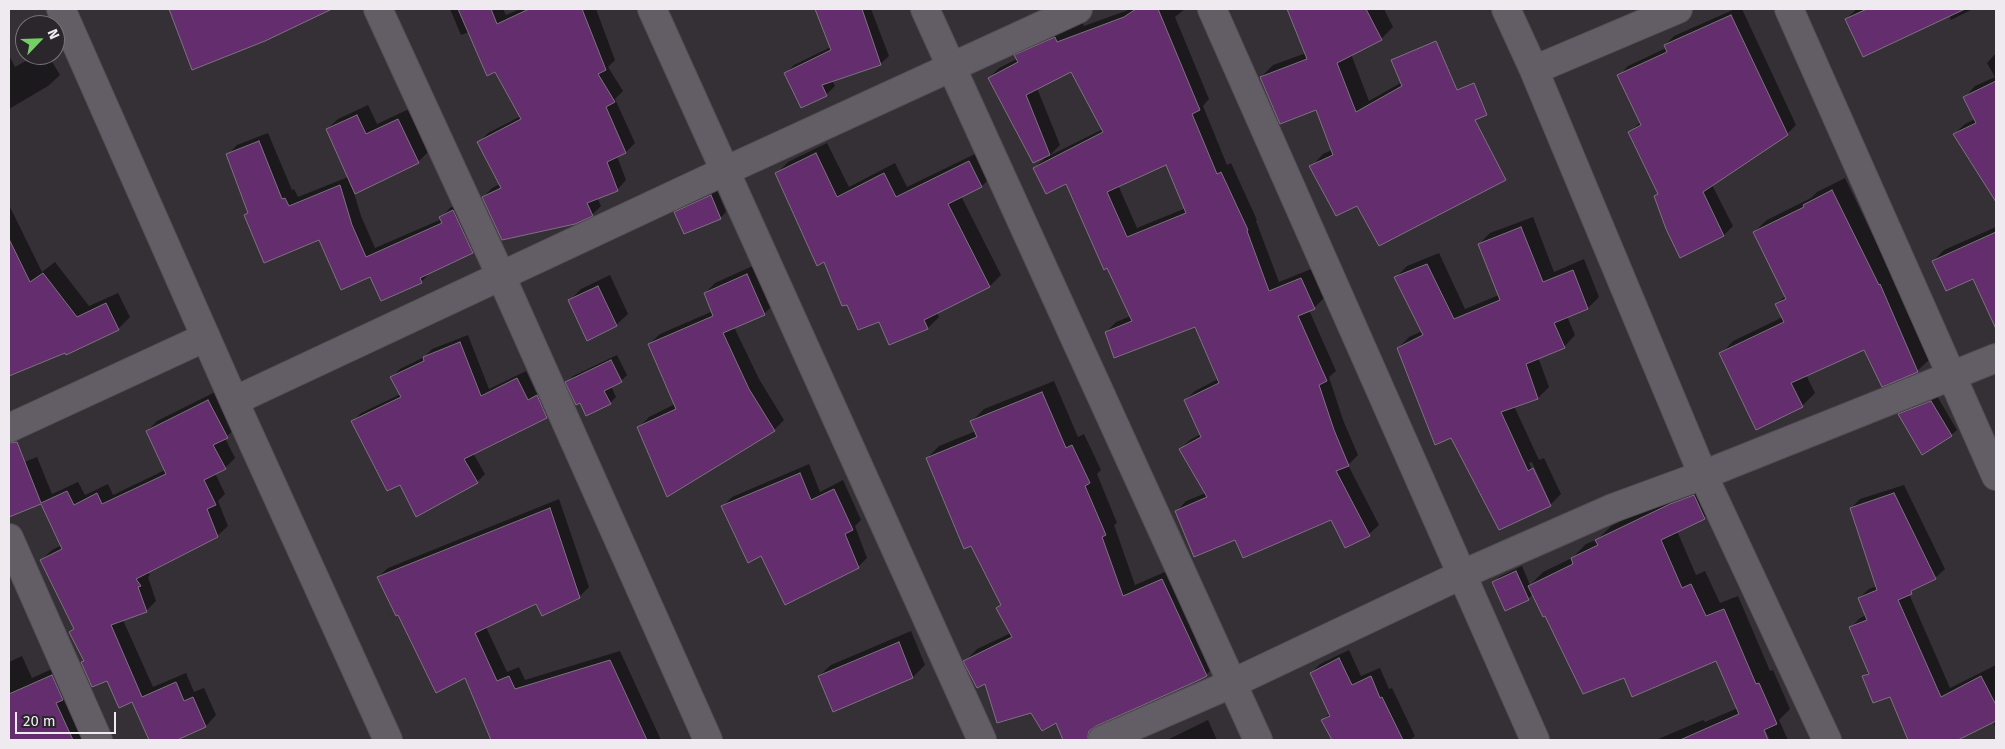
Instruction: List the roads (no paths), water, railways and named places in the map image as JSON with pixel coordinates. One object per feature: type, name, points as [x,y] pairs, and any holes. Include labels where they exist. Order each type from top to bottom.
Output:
[{"type":"street","points":[[61,9],[234,401],[388,740]]},
{"type":"street","points":[[378,9],[501,276],[708,740]]},
{"type":"street","points":[[652,9],[982,740]]},
{"type":"street","points":[[925,9],[1258,740]]},
{"type":"street","points":[[234,401],[725,171],[1078,9]]},
{"type":"street","points":[[1212,9],[1535,740]]},
{"type":"street","points":[[1506,9],[1534,70],[1703,475],[1827,740]]},
{"type":"street","points":[[1534,70],[1678,9]]},
{"type":"street","points":[[1789,9],[1996,476]]},
{"type":"street","points":[[9,428],[206,337]]},
{"type":"street","points":[[1102,740],[1233,683],[1462,574],[1613,508],[1703,475],[1996,358]]},
{"type":"street","points":[[9,538],[98,740]]}]
